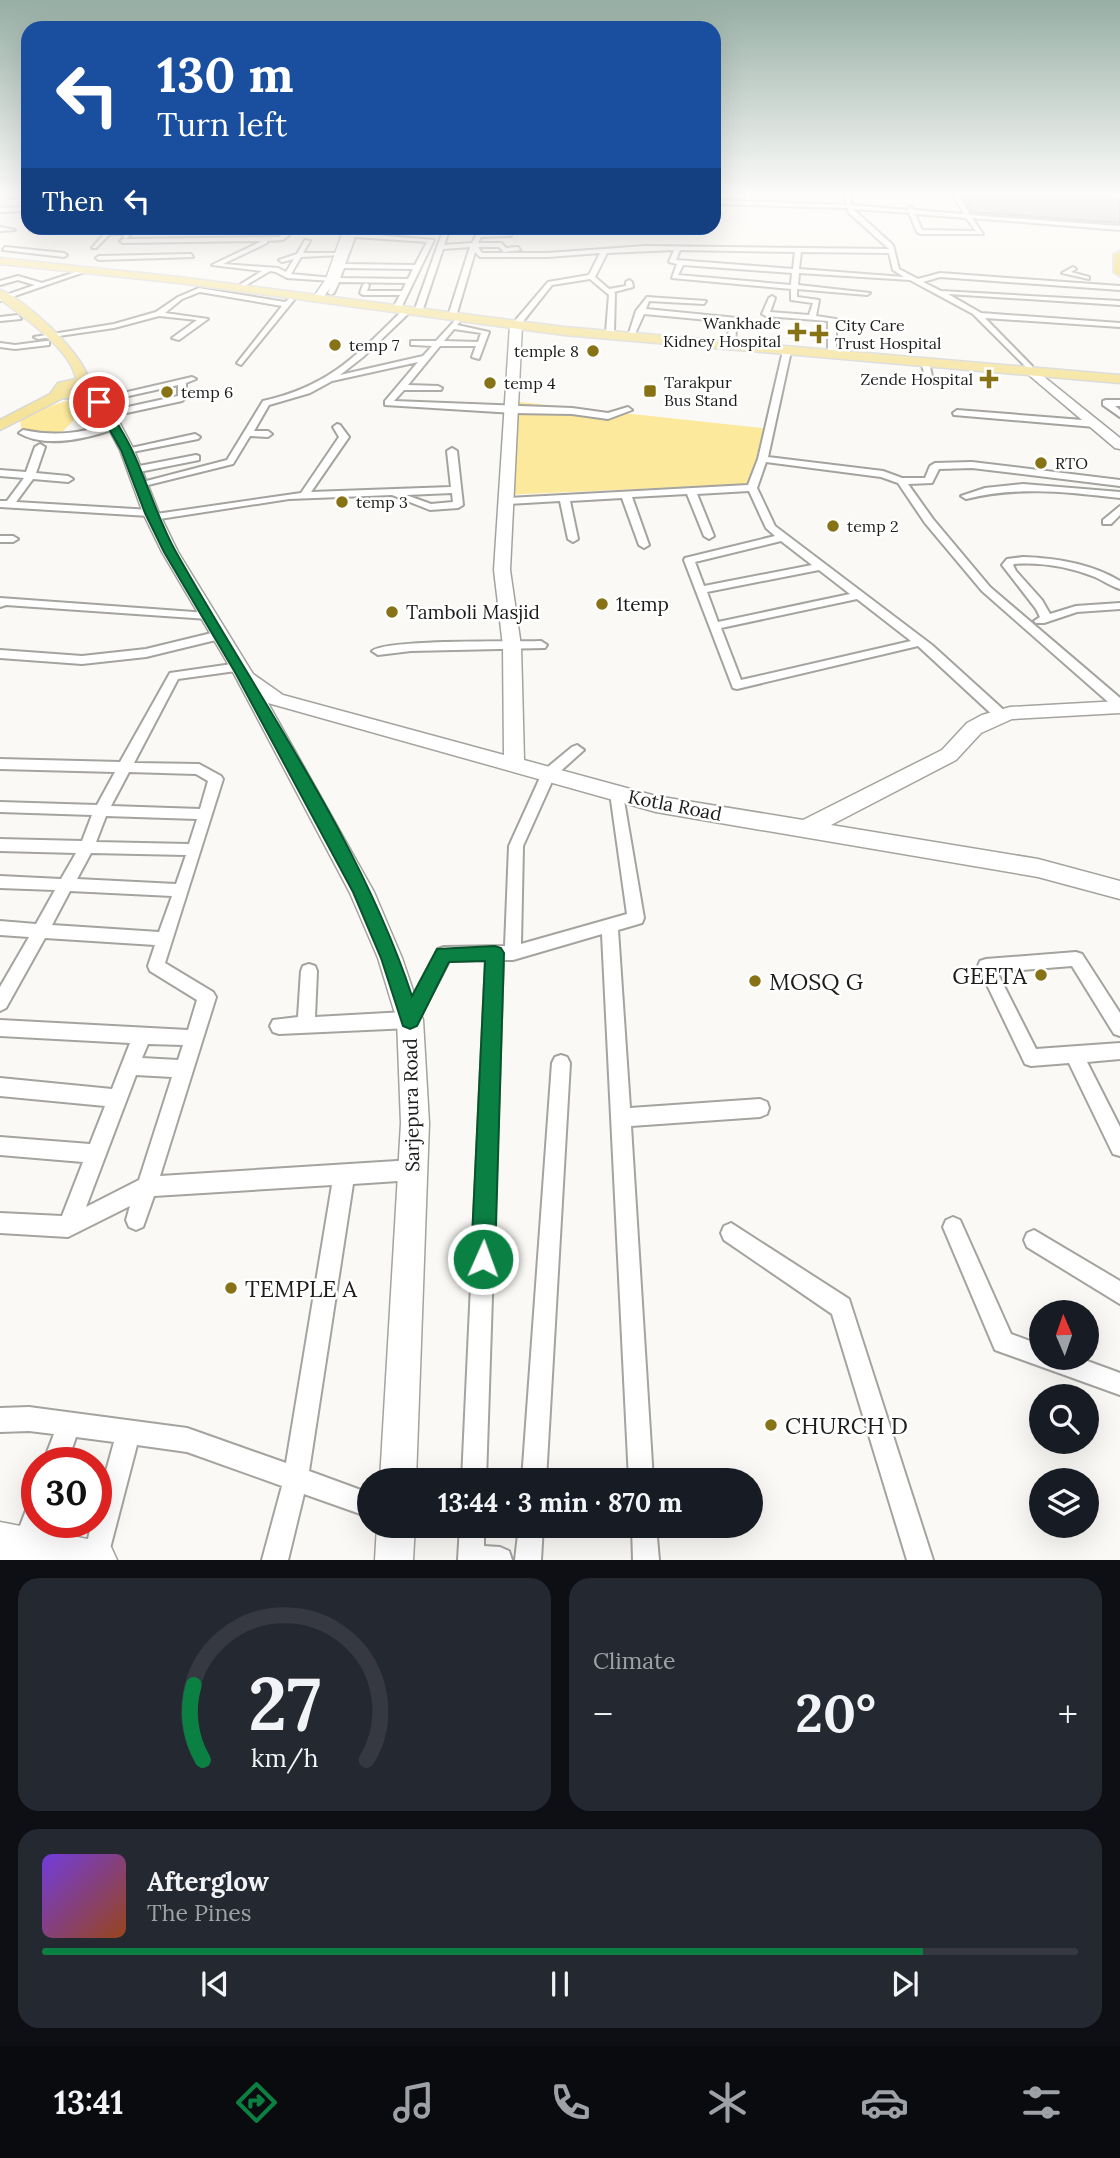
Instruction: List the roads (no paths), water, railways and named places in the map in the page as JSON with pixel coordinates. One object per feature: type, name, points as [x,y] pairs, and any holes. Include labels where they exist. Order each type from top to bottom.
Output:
[{"type":"main road","points":[[110,268],[289,300],[331,282]]},
{"type":"main road","points":[[115,268],[243,285],[331,282],[408,308],[455,319],[1031,370]]},
{"type":"main road","points":[[1,298],[18,317],[45,338]]},
{"type":"main road","points":[[0,426],[59,395],[73,396],[84,390],[45,338],[1,298]]},
{"type":"main road","points":[[517,324],[787,351],[1120,377]]},
{"type":"street","points":[[1,298],[45,285],[87,268]]},
{"type":"street","points":[[253,268],[278,270],[287,276],[366,285],[363,293],[411,279]]},
{"type":"street","points":[[287,276],[292,268]]},
{"type":"street","points":[[331,282],[336,268]]},
{"type":"street","points":[[331,282],[338,268]]},
{"type":"street","points":[[408,308],[411,279],[417,268]]},
{"type":"street","points":[[334,379],[408,308],[431,268]]},
{"type":"street","points":[[468,268],[455,319],[388,403],[572,411],[608,416],[628,410]]},
{"type":"street","points":[[591,277],[596,268]]},
{"type":"street","points":[[676,268],[674,277],[711,283],[867,293]]},
{"type":"street","points":[[711,283],[718,268]]},
{"type":"street","points":[[797,268],[793,299],[817,301],[812,318]]},
{"type":"street","points":[[828,268],[856,275],[916,280],[940,275],[1120,288]]},
{"type":"street","points":[[896,268],[979,315],[1031,370],[1120,445]]},
{"type":"street","points":[[243,285],[269,269]]},
{"type":"street","points":[[1073,269],[1065,273],[1075,277],[1120,280]]},
{"type":"street","points":[[514,765],[512,646],[502,570],[517,324],[550,283],[591,277],[612,294],[610,332]]},
{"type":"street","points":[[0,282],[18,278],[45,285]]},
{"type":"street","points":[[331,282],[411,279]]},
{"type":"street","points":[[331,282],[411,279]]},
{"type":"street","points":[[607,290],[630,287],[629,282]]},
{"type":"street","points":[[1033,282],[1043,297],[1052,320]]},
{"type":"street","points":[[0,345],[15,347],[45,338],[114,327],[159,314],[180,298],[199,290],[289,300]]},
{"type":"street","points":[[939,292],[1120,303]]},
{"type":"street","points":[[772,298],[766,314],[832,319],[832,351]]},
{"type":"street","points":[[631,334],[647,299],[704,302]]},
{"type":"street","points":[[241,363],[289,300]]},
{"type":"street","points":[[640,311],[734,320],[731,342]]},
{"type":"street","points":[[159,314],[204,319],[176,338]]},
{"type":"street","points":[[979,315],[1120,325]]},
{"type":"street","points":[[0,320],[18,317]]},
{"type":"street","points":[[455,319],[485,332],[476,357]]},
{"type":"street","points":[[414,343],[481,345]]},
{"type":"street","points":[[787,351],[763,459],[752,488],[771,528],[920,642],[1002,716]]},
{"type":"street","points":[[137,477],[230,462],[266,403],[291,401],[334,379],[425,358]]},
{"type":"street","points":[[925,362],[930,379]]},
{"type":"street","points":[[84,390],[192,379]]},
{"type":"street","points":[[23,433],[43,438],[82,438],[111,420],[182,398],[182,381]]},
{"type":"street","points":[[401,387],[438,388]]},
{"type":"street","name":"Sarjepura Road","points":[[84,390],[111,420],[127,450],[152,515],[362,892],[390,958],[410,1020],[415,1123],[399,1468]]},
{"type":"street","points":[[1120,403],[1106,403],[1120,414]]},
{"type":"street","points":[[957,413],[1095,424]]},
{"type":"street","points":[[304,496],[344,437],[337,427]]},
{"type":"street","points":[[247,433],[268,434]]},
{"type":"street","points":[[127,450],[195,437]]},
{"type":"street","points":[[4,505],[30,476],[40,447]]},
{"type":"street","points":[[4,505],[152,515],[304,496],[457,490],[452,452]]},
{"type":"street","points":[[137,477],[196,458]]},
{"type":"street","points":[[763,459],[883,474],[901,481],[929,481],[935,466],[972,465],[1120,483]]},
{"type":"street","points":[[0,473],[68,479]]},
{"type":"street","points":[[901,481],[929,521],[986,589],[1120,706]]},
{"type":"street","points":[[507,501],[752,488]]},
{"type":"street","points":[[967,496],[985,489],[1031,488],[1120,495]]},
{"type":"street","points":[[691,491],[709,536]]},
{"type":"street","points":[[626,495],[644,545]]},
{"type":"street","points":[[564,498],[573,539]]},
{"type":"street","points":[[1107,522],[1120,509]]},
{"type":"street","points":[[783,537],[689,560],[737,685],[920,642]]},
{"type":"street","points":[[0,539],[13,539]]},
{"type":"street","points":[[1045,617],[1035,596],[1011,572],[1007,565],[1011,561],[1040,561],[1074,568],[1104,576],[1120,586]]},
{"type":"street","points":[[700,590],[821,566]]},
{"type":"street","points":[[715,626],[859,595]]},
{"type":"street","points":[[0,604],[3,601],[208,616]]},
{"type":"street","points":[[1030,627],[1045,617],[1076,609],[1120,606]]},
{"type":"street","points":[[0,654],[82,660],[146,653],[220,635]]},
{"type":"street","points":[[378,651],[541,645]]},
{"type":"street","points":[[0,1003],[6,979],[39,930],[87,847],[101,810],[174,676],[241,671]]},
{"type":"street","name":"Kotla Road","points":[[241,671],[276,699],[656,804],[1038,868],[1120,890]]},
{"type":"street","points":[[807,828],[949,755],[974,728],[1002,716],[1120,706]]},
{"type":"street","points":[[475,1468],[504,953],[516,846],[548,774],[577,750]]},
{"type":"street","points":[[0,764],[199,769],[216,779],[156,966],[207,997],[136,1220]]},
{"type":"street","points":[[279,1026],[410,1020],[444,954],[504,953],[636,918],[617,793]]},
{"type":"street","points":[[0,807],[205,814]]},
{"type":"street","points":[[0,845],[195,850]]},
{"type":"street","points":[[0,881],[182,890]]},
{"type":"street","points":[[610,925],[640,1468]]},
{"type":"street","points":[[0,928],[166,939]]},
{"type":"street","points":[[1120,1028],[1076,959],[986,966],[1031,1058],[1120,1051]]},
{"type":"street","points":[[306,1024],[309,971]]},
{"type":"street","points":[[0,1028],[194,1038]]},
{"type":"street","points":[[68,1227],[142,1035]]},
{"type":"street","points":[[1074,1055],[1120,1147]]},
{"type":"street","points":[[535,1468],[561,1063]]},
{"type":"street","points":[[130,1066],[184,1069]]},
{"type":"street","points":[[0,1087],[118,1098]]},
{"type":"street","points":[[621,1118],[760,1108]]},
{"type":"street","points":[[0,1146],[96,1154]]},
{"type":"street","points":[[0,1223],[68,1227],[146,1187],[413,1170]]},
{"type":"street","points":[[275,1559],[296,1478],[344,1175]]},
{"type":"street","points":[[953,1227],[1003,1342],[1029,1352]]},
{"type":"street","points":[[731,1233],[841,1307],[920,1559]]},
{"type":"street","points":[[1034,1240],[1120,1293]]},
{"type":"street","points":[[1081,1370],[1120,1384]]},
{"type":"street","points":[[0,1420],[29,1419],[187,1440],[357,1501]]},
{"type":"street","points":[[61,1447],[69,1424]]},
{"type":"street","points":[[35,1538],[95,1559],[129,1432]]},
{"type":"street","points":[[394,1559],[395,1538]]},
{"type":"street","points":[[472,1538],[471,1558],[500,1559]]},
{"type":"street","points":[[528,1559],[530,1538]]},
{"type":"street","points":[[645,1538],[646,1559]]},
{"type":"place","name":"Wankhade Kidney Hospital","points":[[797,332]]},
{"type":"place","name":"City Care Trust Hospital","points":[[819,334]]},
{"type":"place","name":"temp 7","points":[[335,345]]},
{"type":"place","name":"temple 8","points":[[593,351]]},
{"type":"place","name":"Zende Hospital","points":[[989,379]]},
{"type":"place","name":"temp 4","points":[[490,383]]},
{"type":"place","name":"Tarakpur Bus Stand","points":[[650,391]]},
{"type":"place","name":"temp 6","points":[[167,392]]},
{"type":"place","name":"RTO","points":[[1041,463]]},
{"type":"place","name":"temp 3","points":[[342,502]]},
{"type":"place","name":"temp 2","points":[[833,526]]},
{"type":"place","name":"1temp","points":[[602,604]]},
{"type":"place","name":"Tamboli Masjid","points":[[392,612]]},
{"type":"place","name":"GEETA","points":[[1041,975]]},
{"type":"place","name":"MOSQ G","points":[[755,981]]},
{"type":"place","name":"TEMPLE A","points":[[231,1288]]},
{"type":"place","name":"CHURCH D","points":[[771,1425]]}]
